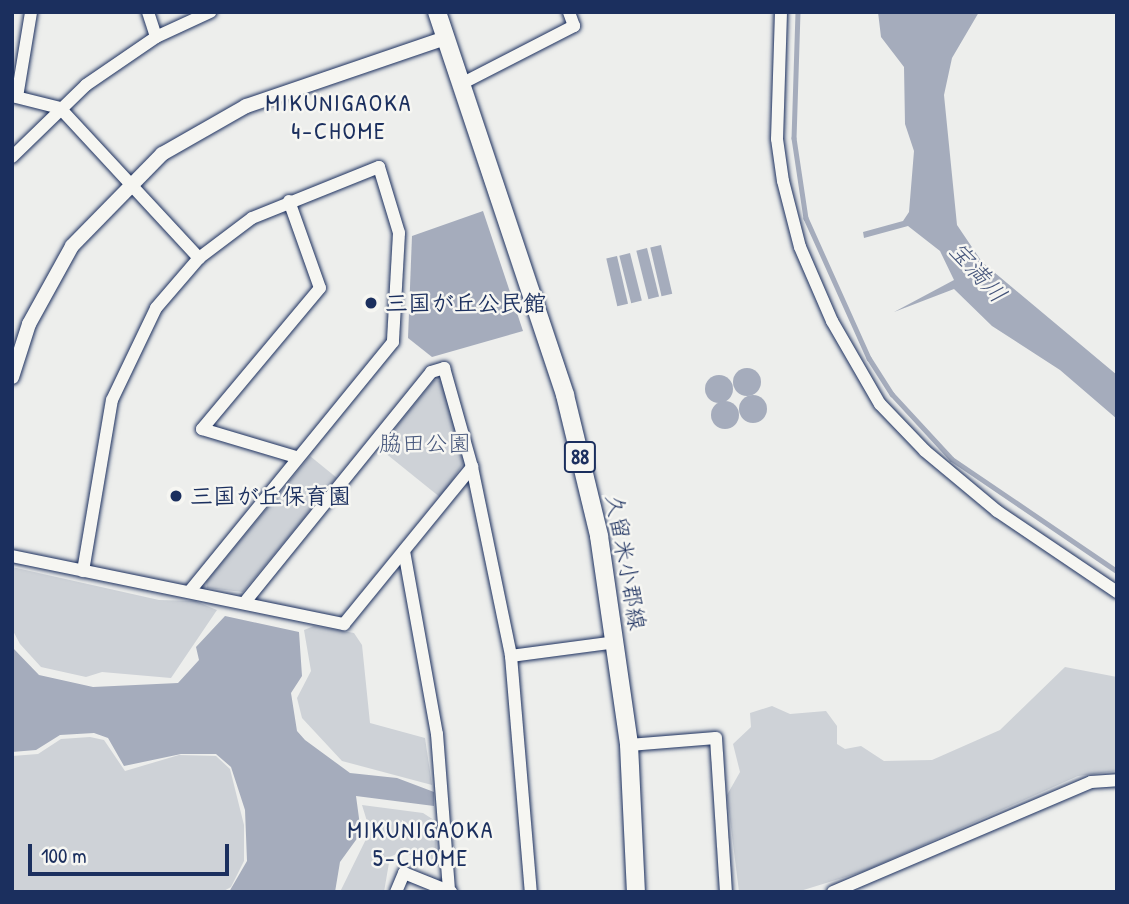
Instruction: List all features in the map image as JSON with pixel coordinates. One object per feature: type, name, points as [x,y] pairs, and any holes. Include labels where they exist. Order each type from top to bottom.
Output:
[{"type":"main road","name":"久留米小郡線","points":[[437,12],[463,83],[565,395],[616,642],[629,745],[636,892]]},
{"type":"street","points":[[31,12],[15,97],[60,108],[131,181],[199,258]]},
{"type":"street","points":[[148,12],[156,37]]},
{"type":"street","points":[[12,157],[60,108],[156,37],[210,12]]},
{"type":"street","points":[[463,83],[574,26],[569,12]]},
{"type":"street","points":[[781,12],[778,139],[783,181],[800,247],[832,321],[880,404],[925,452],[996,511],[1117,592]]},
{"type":"street","points":[[12,377],[29,324],[72,247],[131,181],[192,134],[246,106],[446,38]]},
{"type":"street","points":[[83,571],[113,400],[156,308],[199,258],[252,218],[379,167],[400,256],[393,342],[296,457],[190,591]]},
{"type":"street","points":[[289,201],[320,288],[202,429],[296,457]]},
{"type":"street","points":[[244,602],[431,372],[444,368],[472,467],[511,656],[531,892]]},
{"type":"street","points":[[12,556],[344,624],[472,467]]},
{"type":"street","points":[[396,892],[404,873],[450,891],[437,734],[404,551]]},
{"type":"street","points":[[511,656],[616,642]]},
{"type":"street","points":[[629,745],[716,738],[726,892]]},
{"type":"street","points":[[833,892],[1091,782],[1117,780]]},
{"type":"green space","name":"脇田公園","points":[[434,380],[443,381],[464,462],[441,498],[379,448]]},
{"type":"green space","points":[[310,456],[337,478],[243,592],[207,588],[206,582]]},
{"type":"green space","points":[[12,567],[159,600],[195,601],[217,610],[171,678],[102,672],[86,677],[41,667],[20,644],[12,629]]},
{"type":"green space","points":[[314,626],[354,633],[362,645],[370,723],[425,738],[432,785],[342,761],[302,718],[297,698],[311,671],[304,630]]},
{"type":"green space","points":[[1065,667],[1117,677],[1117,771],[1078,776],[865,871],[797,892],[739,892],[727,795],[740,772],[733,744],[751,727],[750,713],[772,706],[790,714],[826,711],[837,726],[837,744],[845,749],[861,746],[884,761],[932,760],[1000,730]]},
{"type":"green space","points":[[90,737],[104,740],[125,771],[179,755],[216,756],[230,769],[244,825],[244,861],[231,887],[222,892],[12,892],[12,756],[38,754],[61,739]]},
{"type":"green space","points":[[362,805],[423,813],[437,822],[436,857],[425,863],[403,851],[390,857],[384,892],[340,892],[370,831]]},
{"type":"water","name":"宝満川","points":[[878,12],[979,12],[952,58],[944,95],[957,225],[982,262],[1117,375],[1117,419],[1060,370],[992,326],[954,289],[894,312],[954,280],[940,251],[908,226],[864,238],[863,232],[903,221],[909,212],[914,151],[905,124],[904,67],[881,37]]},
{"type":"water","points":[[483,211],[523,331],[432,357],[408,338],[412,236]]},
{"type":"water","points":[[661,245],[672,294],[662,296],[650,247]]},
{"type":"water","points":[[647,248],[659,297],[648,299],[636,251]]},
{"type":"water","points":[[630,253],[642,301],[631,303],[619,256]]},
{"type":"water","points":[[617,256],[628,304],[617,306],[606,258]]},
{"type":"water","points":[[747,368],[757,372],[761,382],[757,392],[747,396],[737,392],[733,382],[737,372]]},
{"type":"water","points":[[719,375],[729,379],[733,389],[729,399],[719,403],[709,399],[705,389],[709,379]]},
{"type":"water","points":[[753,395],[763,399],[767,409],[763,419],[753,423],[743,419],[739,409],[743,399]]},
{"type":"water","points":[[725,401],[735,405],[739,415],[735,425],[725,429],[715,425],[711,415],[715,405]]},
{"type":"water","points":[[225,616],[299,632],[302,676],[291,693],[297,731],[305,740],[350,773],[397,778],[434,792],[434,806],[356,796],[361,833],[340,862],[335,892],[229,892],[247,861],[245,810],[231,767],[216,754],[181,754],[124,766],[108,738],[94,733],[60,735],[36,750],[12,752],[12,647],[39,675],[93,687],[178,683],[199,660],[196,647]]},
{"type":"waterway","points":[[798,12],[794,138],[806,218],[869,358],[892,394],[952,459],[1117,571]]},
{"type":"place","name":"三国が丘公民館","points":[[371,303]]},
{"type":"place","name":"三国が丘保育園","points":[[176,496]]},
{"type":"district","name":"MIKUNIGAOKA 4-CHOME","points":[[339,117]]},
{"type":"district","name":"MIKUNIGAOKA 5-CHOME","points":[[421,844]]}]
